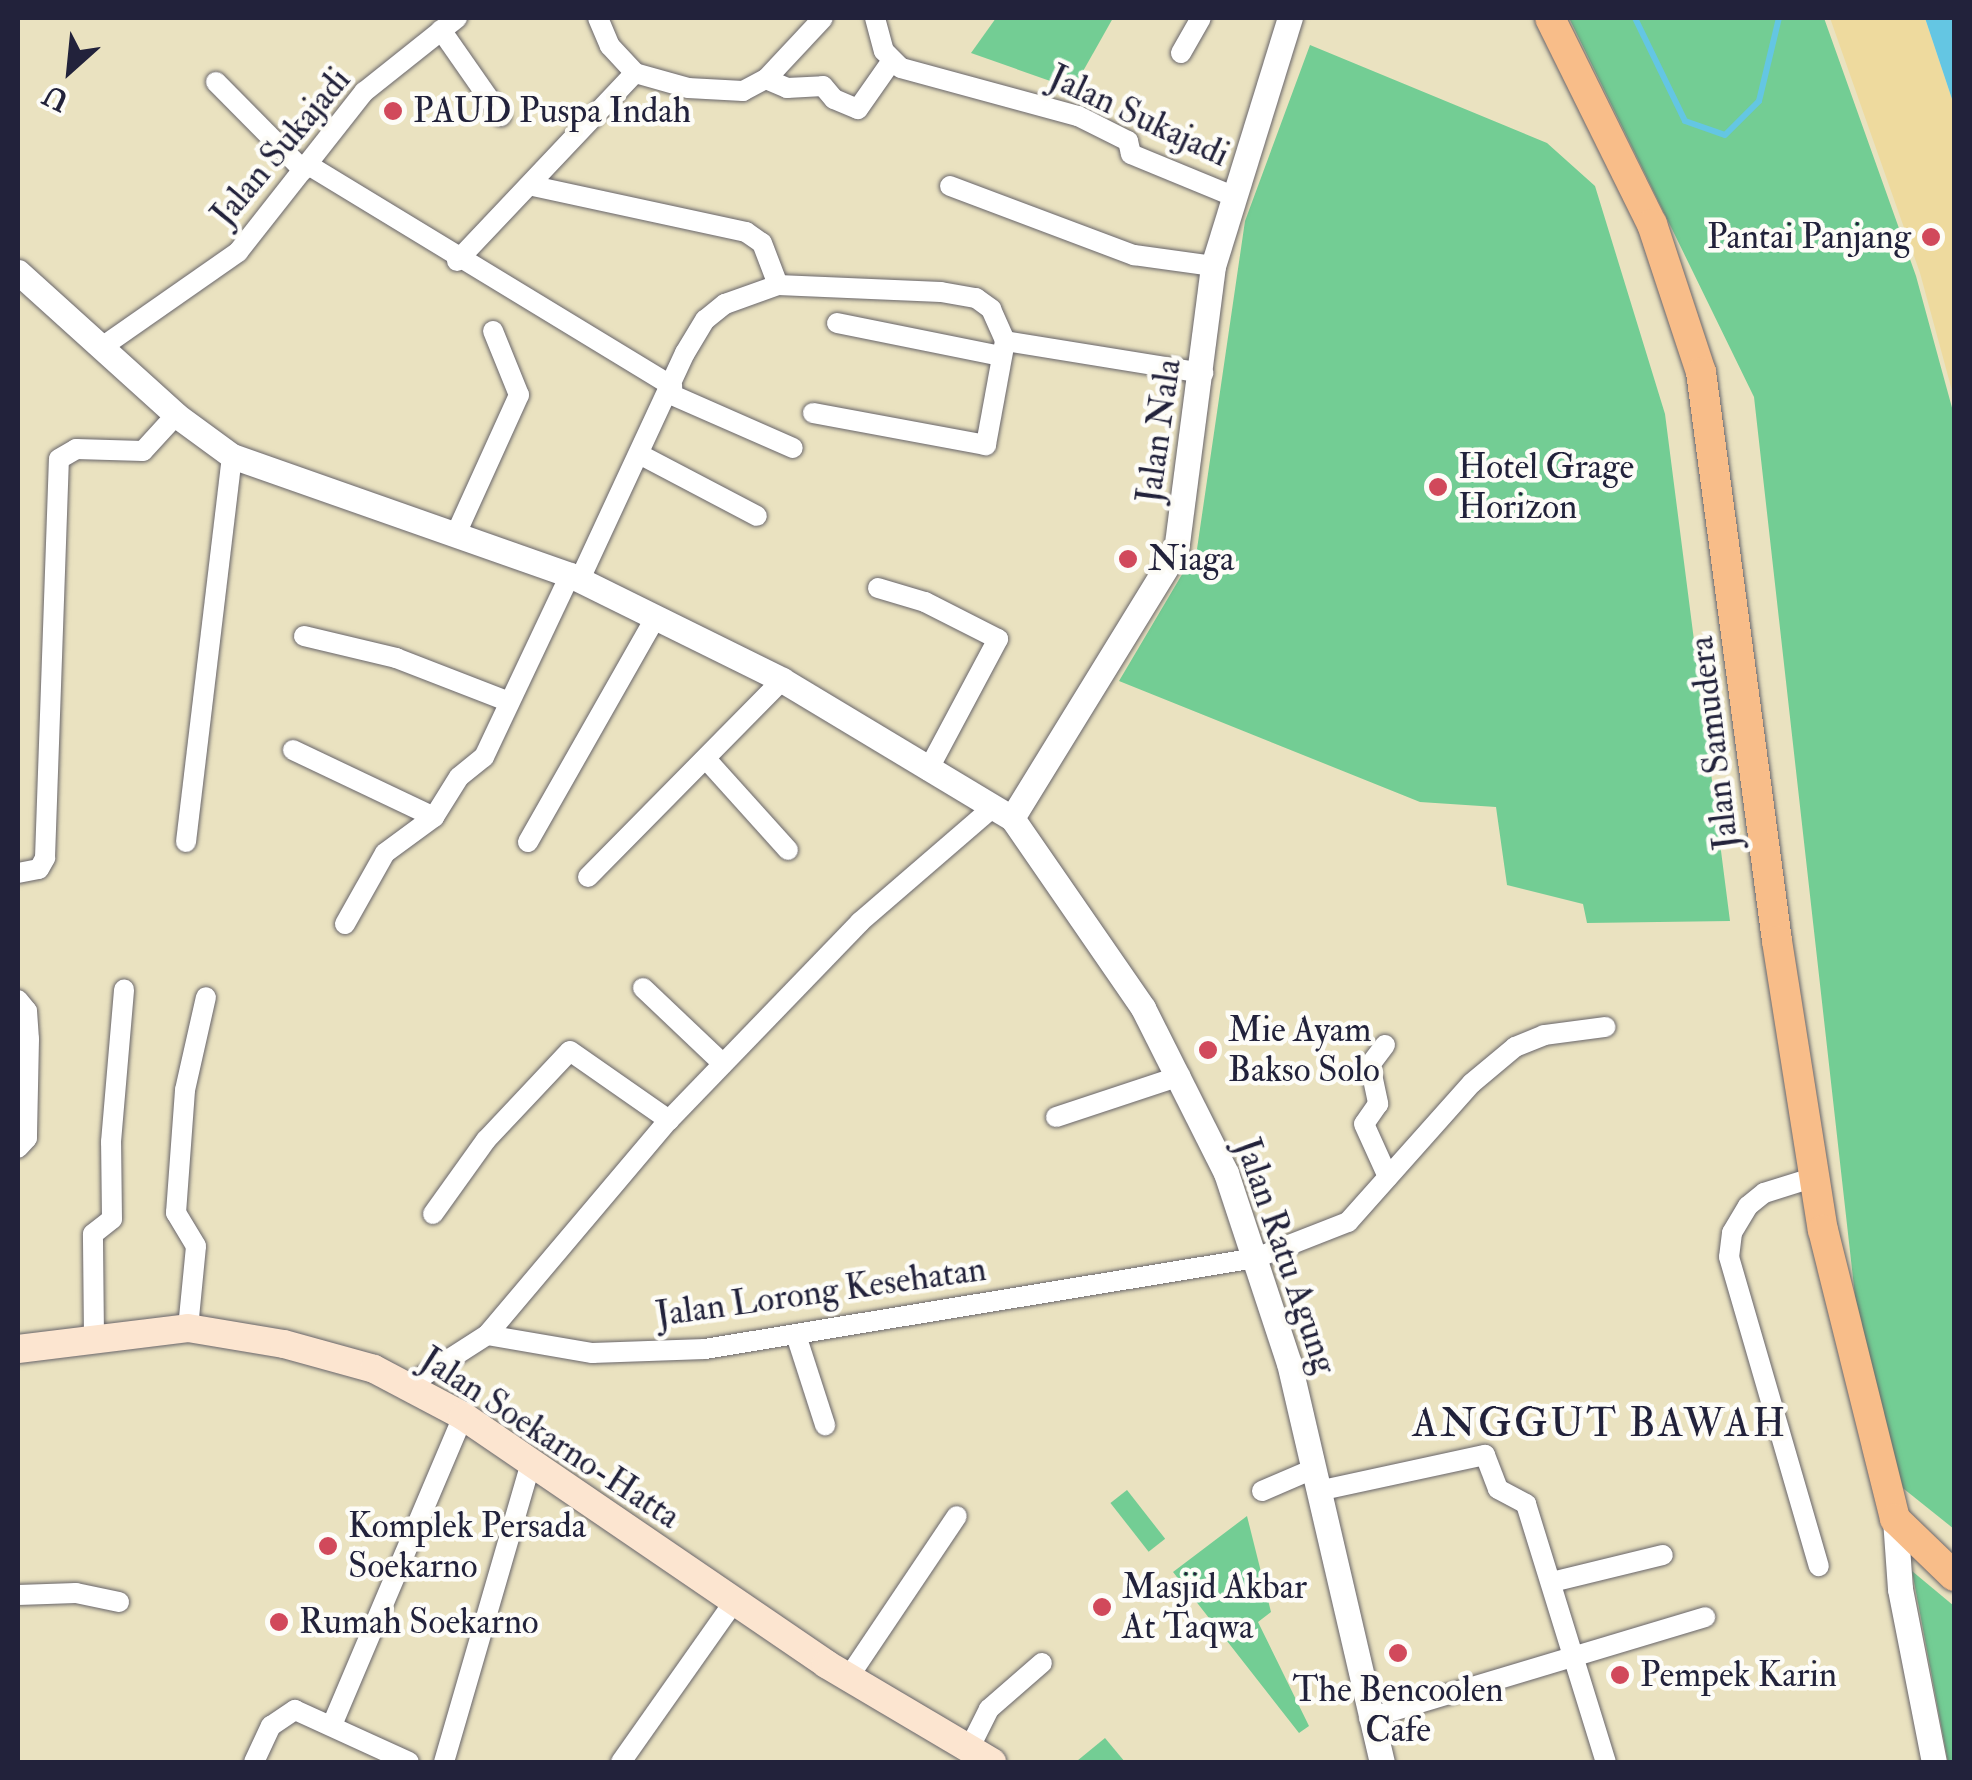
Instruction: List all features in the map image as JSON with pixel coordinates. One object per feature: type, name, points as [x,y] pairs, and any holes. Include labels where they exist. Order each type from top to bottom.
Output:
[{"type":"main road","name":"Jalan Samudera","points":[[1550,18],[1652,224],[1710,412],[1758,806],[1815,1176],[1894,1519]]},
{"type":"main road","name":"Jalan Soekarno-Hatta","points":[[18,1348],[188,1328],[310,1351],[410,1386],[463,1416],[530,1466],[848,1678],[980,1756]]},
{"type":"main road","points":[[1894,1519],[1954,1576]]},
{"type":"street","points":[[598,18],[610,46],[635,73],[712,92],[743,91],[766,78],[823,18]]},
{"type":"street","points":[[766,78],[787,88],[823,86],[834,99],[858,109],[890,62],[875,18]]},
{"type":"street","points":[[1181,53],[1201,18]]},
{"type":"street","name":"Jalan Nala","points":[[1002,812],[1170,565],[1203,373],[1213,266],[1290,18]]},
{"type":"street","points":[[449,24],[501,116]]},
{"type":"street","name":"Jalan Sukajadi","points":[[102,348],[238,252],[364,92],[449,24]]},
{"type":"street","name":"Jalan Sukajadi","points":[[890,62],[1078,116],[1128,141],[1130,154],[1233,196]]},
{"type":"street","points":[[457,261],[533,186],[635,73]]},
{"type":"street","points":[[216,82],[307,168],[457,261],[548,306],[671,390],[793,448]]},
{"type":"street","points":[[533,186],[746,232],[762,243],[778,285]]},
{"type":"street","points":[[950,186],[1134,255],[1213,266]]},
{"type":"street","points":[[18,272],[176,416],[232,456],[575,577],[782,680],[1002,812],[860,922],[669,1120],[487,1335],[410,1386]]},
{"type":"street","points":[[345,924],[385,853],[434,817],[460,777],[484,756],[507,701],[575,577],[705,320],[724,304],[778,285],[976,298],[990,310],[1003,349],[986,445],[813,413]]},
{"type":"street","points":[[837,323],[1003,349],[1203,373]]},
{"type":"street","points":[[455,536],[519,395],[492,331]]},
{"type":"street","points":[[18,873],[39,869],[44,858],[59,459],[67,450],[142,451],[176,416]]},
{"type":"street","points":[[638,454],[757,516]]},
{"type":"street","points":[[186,842],[232,456]]},
{"type":"street","points":[[878,588],[925,602],[998,639],[928,770]]},
{"type":"street","points":[[528,842],[655,618]]},
{"type":"street","points":[[304,636],[396,658],[507,701]]},
{"type":"street","points":[[588,877],[782,680]]},
{"type":"street","points":[[293,750],[434,817]]},
{"type":"street","points":[[707,760],[788,850]]},
{"type":"street","name":"Jalan Ratu Agung","points":[[1002,812],[1128,983],[1180,1076],[1256,1258],[1315,1480],[1382,1762]]},
{"type":"street","points":[[643,988],[723,1064]]},
{"type":"street","points":[[94,1338],[93,1234],[112,1218],[124,990]]},
{"type":"street","points":[[188,1328],[196,1246],[176,1214],[185,1090],[206,997]]},
{"type":"street","points":[[18,1000],[27,1012],[29,1083],[27,1138],[18,1148]]},
{"type":"street","name":"Jalan Lorong Kesehatan","points":[[487,1335],[592,1353],[706,1348],[1256,1258],[1348,1222],[1472,1083],[1515,1048],[1544,1034],[1605,1027]]},
{"type":"street","points":[[1385,1045],[1370,1064],[1378,1104],[1364,1124],[1388,1177]]},
{"type":"street","points":[[433,1214],[486,1140],[570,1051],[669,1120]]},
{"type":"street","points":[[1056,1117],[1180,1076]]},
{"type":"street","points":[[1815,1176],[1764,1192],[1748,1206],[1732,1233],[1729,1257],[1819,1566]]},
{"type":"street","points":[[796,1335],[825,1425]]},
{"type":"street","points":[[332,1725],[463,1416]]},
{"type":"street","points":[[1262,1491],[1482,1453],[1498,1489],[1526,1504],[1606,1762]]},
{"type":"street","points":[[444,1762],[530,1466]]},
{"type":"street","points":[[848,1678],[957,1516]]},
{"type":"street","points":[[1894,1519],[1900,1589],[1934,1762]]},
{"type":"street","points":[[1552,1582],[1663,1554]]},
{"type":"street","points":[[18,1595],[76,1593],[120,1602]]},
{"type":"street","points":[[629,1760],[733,1602]]},
{"type":"street","points":[[1369,1718],[1706,1618]]},
{"type":"street","points":[[980,1756],[989,1708],[1042,1663]]},
{"type":"street","points":[[254,1762],[279,1716],[302,1710],[409,1762]]},
{"type":"green space","points":[[996,18],[1113,18],[1073,89],[971,53]]},
{"type":"green space","points":[[1569,18],[1824,18],[1916,276],[1954,415],[1954,1529],[1874,1465],[1754,397]]},
{"type":"green space","points":[[1310,45],[1547,143],[1595,186],[1665,414],[1730,921],[1587,923],[1583,904],[1507,885],[1496,807],[1420,802],[1119,681],[1197,549],[1245,221]]},
{"type":"green space","points":[[1127,1490],[1165,1539],[1149,1552],[1110,1503]]},
{"type":"green space","points":[[1247,1516],[1271,1612],[1258,1622],[1309,1726],[1299,1733],[1173,1572]]},
{"type":"green space","points":[[1912,1571],[1954,1606],[1954,1762],[1948,1762]]},
{"type":"green space","points":[[1105,1738],[1125,1762],[1077,1761]]},
{"type":"sand","name":"Pantai Panjang","points":[[1830,18],[1925,18],[1954,105],[1954,398],[1920,273]]},
{"type":"water","points":[[1925,18],[1954,18],[1954,105]]},
{"type":"waterway","points":[[1635,18],[1685,121],[1725,135],[1759,101],[1779,18]]},
{"type":"place","name":"PAUD Puspa Indah","points":[[393,111]]},
{"type":"place","name":"Pantai Panjang","points":[[1931,237]]},
{"type":"place","name":"Hotel Grage Horizon","points":[[1438,487]]},
{"type":"place","name":"Niaga","points":[[1128,559]]},
{"type":"place","name":"Mie Ayam Bakso Solo","points":[[1208,1050]]},
{"type":"place","name":"Komplek Persada Soekarno","points":[[328,1546]]},
{"type":"place","name":"Masjid Akbar At Taqwa","points":[[1102,1607]]},
{"type":"place","name":"Rumah Soekarno","points":[[279,1622]]},
{"type":"place","name":"The Bencoolen Cafe","points":[[1398,1653]]},
{"type":"place","name":"Pempek Karin","points":[[1620,1675]]},
{"type":"district","name":"ANGGUT BAWAH","points":[[1600,1424]]}]
